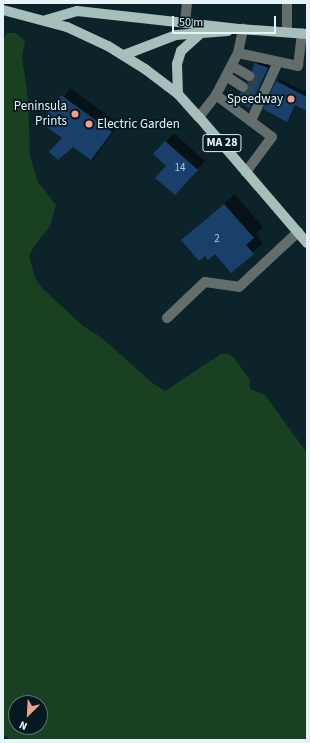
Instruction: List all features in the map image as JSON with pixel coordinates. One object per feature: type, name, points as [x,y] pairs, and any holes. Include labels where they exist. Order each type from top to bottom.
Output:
[{"type":"main road","name":"MA 28","points":[[3,10],[46,20],[124,56],[178,94],[307,243]]},
{"type":"main road","points":[[46,20],[77,11],[241,29],[304,33]]},
{"type":"main road","points":[[124,56],[176,35],[200,34],[241,29]]},
{"type":"main road","points":[[178,94],[177,64],[181,51],[200,34]]},
{"type":"street","points":[[185,22],[187,3]]},
{"type":"street","points":[[286,3],[287,32]]},
{"type":"street","points":[[199,117],[216,95],[232,66],[238,53],[241,29]]},
{"type":"street","points":[[238,53],[298,66],[304,33]]},
{"type":"street","points":[[251,121],[264,85],[278,62]]},
{"type":"street","points":[[232,66],[249,76]]},
{"type":"street","points":[[226,76],[243,87]]},
{"type":"street","points":[[216,95],[272,137],[246,172]]},
{"type":"street","points":[[167,318],[205,282],[239,287],[298,232]]},
{"type":"green space","points":[[6,33],[16,33],[25,41],[22,57],[28,99],[30,156],[38,182],[56,205],[50,226],[34,246],[29,256],[35,278],[42,288],[83,326],[102,338],[151,382],[165,391],[221,354],[229,354],[235,359],[250,380],[250,389],[265,395],[307,453],[307,740],[12,740],[3,735],[3,43]]},
{"type":"building","name":"Speedway","points":[[255,63],[268,68],[249,108],[236,101],[240,93],[249,90],[247,82],[255,79],[252,70]]},
{"type":"building","name":"Speedway","points":[[276,81],[307,97],[307,111],[295,105],[287,122],[263,109]]},
{"type":"building","points":[[61,95],[112,132],[91,160],[73,147],[58,160],[49,152],[62,138],[41,123]]},
{"type":"building","points":[[165,141],[198,170],[175,195],[155,178],[166,166],[153,154]]},
{"type":"building","points":[[224,204],[254,238],[246,245],[254,254],[231,273],[215,254],[208,260],[205,256],[199,261],[181,240]]},
{"type":"tunnel","points":[[249,76],[261,84]]},
{"type":"tunnel","points":[[243,87],[256,95]]},
{"type":"place","name":"Speedway","points":[[291,99]]},
{"type":"place","name":"Peninsula Prints","points":[[75,114]]},
{"type":"place","name":"Electric Garden","points":[[89,124]]}]
